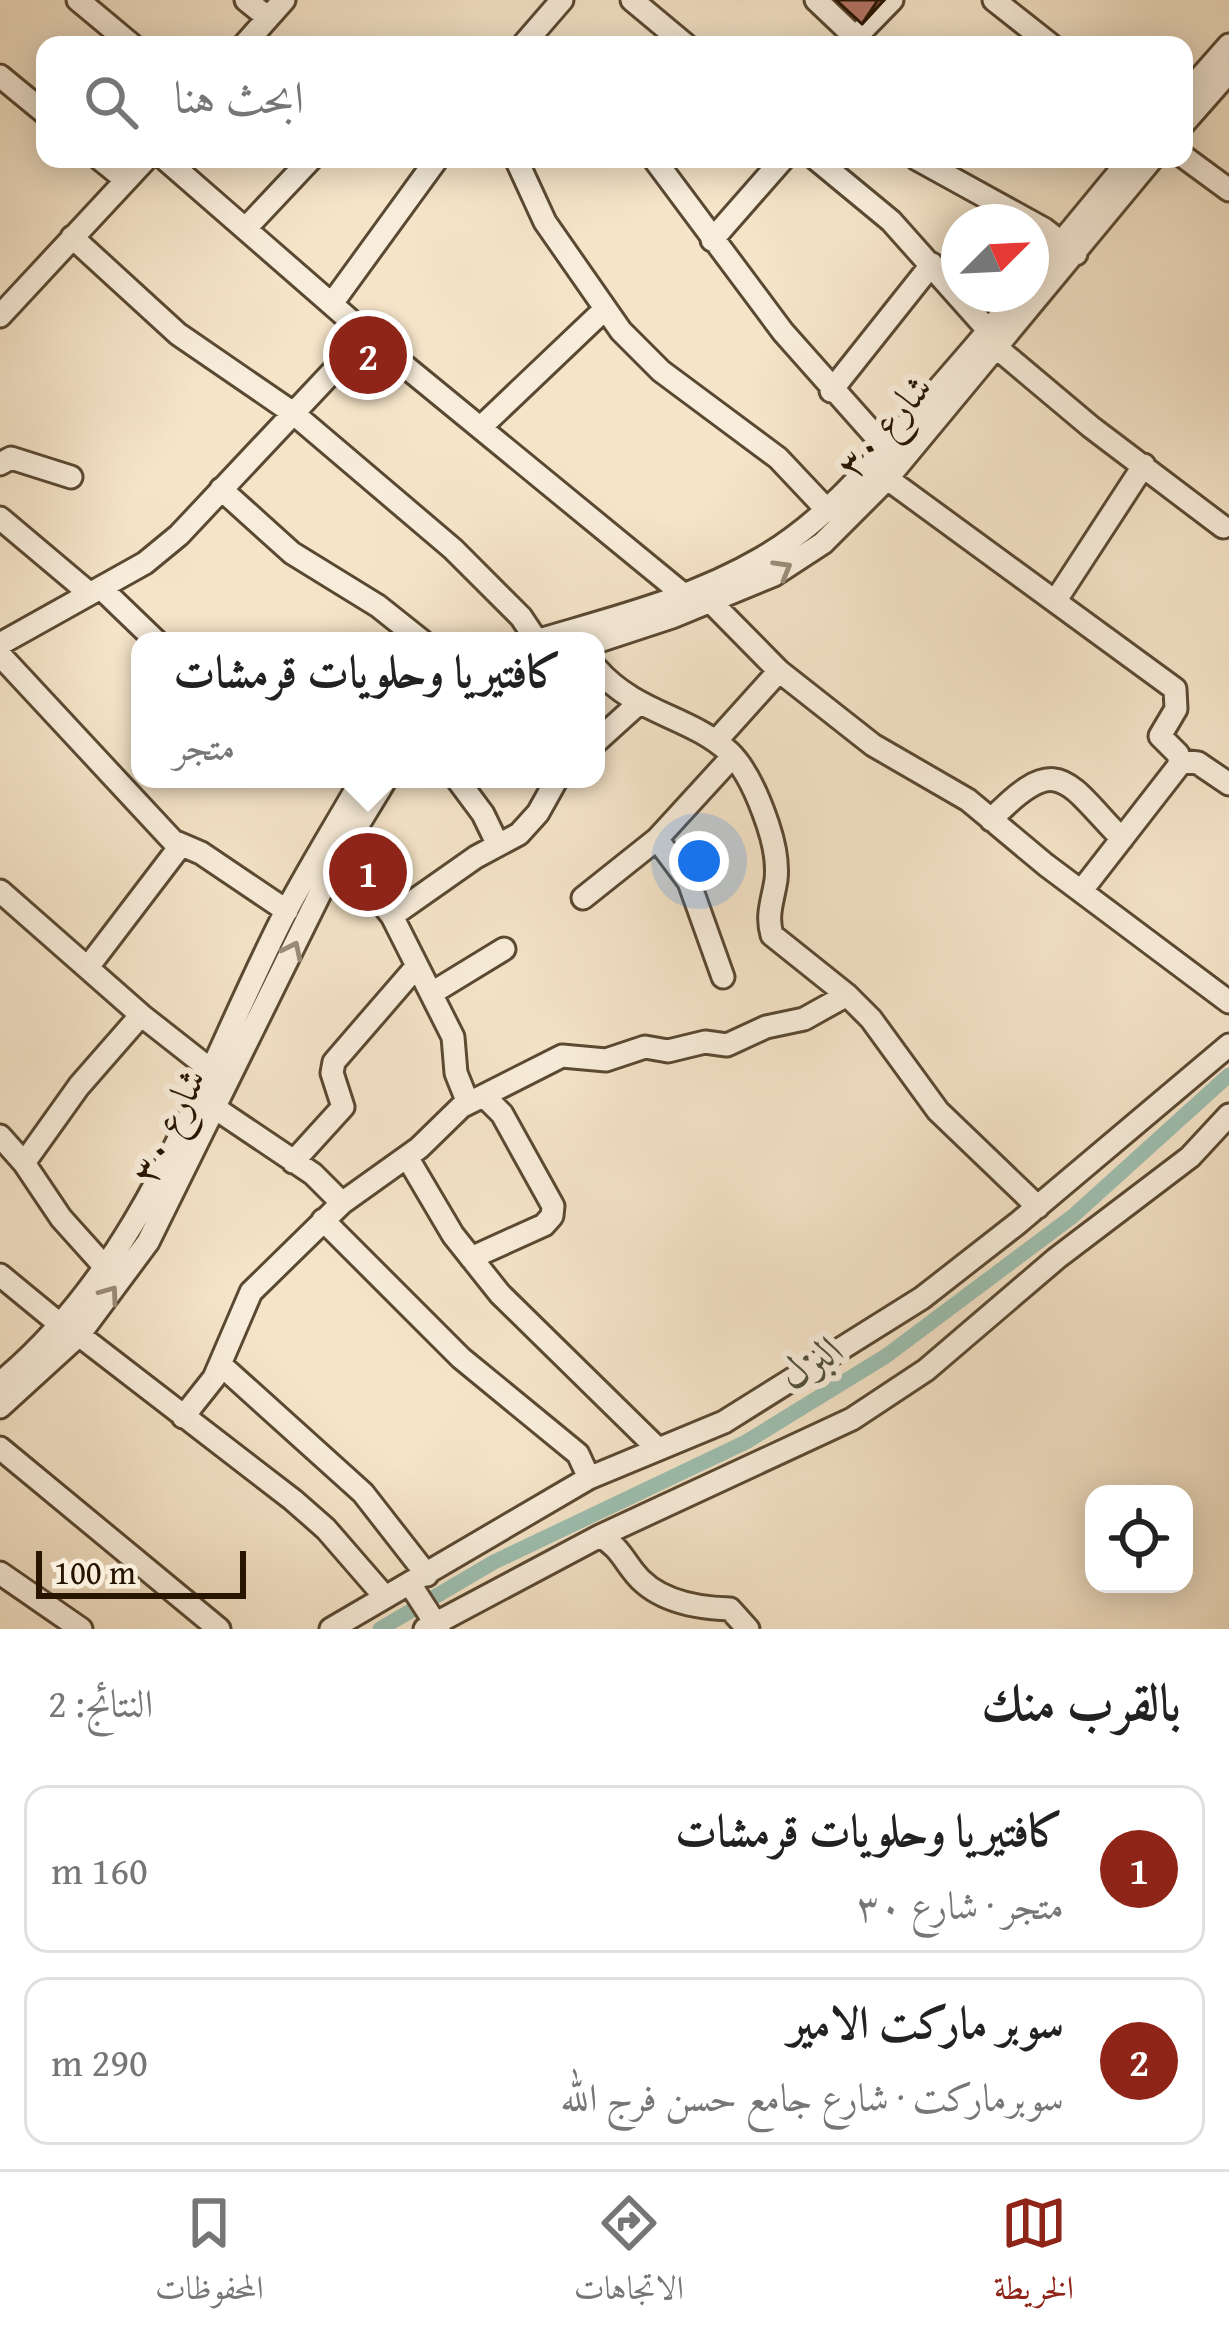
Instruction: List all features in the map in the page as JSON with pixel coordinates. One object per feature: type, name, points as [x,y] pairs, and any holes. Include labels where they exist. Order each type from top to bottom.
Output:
[{"type":"street","points":[[78,0],[121,36]]},
{"type":"street","points":[[246,0],[267,17]]},
{"type":"street","points":[[251,36],[284,0]]},
{"type":"street","points":[[538,36],[562,0]]},
{"type":"street","points":[[632,0],[675,36]]},
{"type":"street","points":[[816,0],[848,36]]},
{"type":"street","points":[[857,36],[892,0]]},
{"type":"street","points":[[994,0],[1040,36]]},
{"type":"street","points":[[1193,86],[1229,45]]},
{"type":"street","points":[[1193,113],[1229,72]]},
{"type":"street","points":[[0,76],[36,106]]},
{"type":"street","points":[[1193,164],[1229,190]]},
{"type":"street","points":[[111,168],[126,180]]},
{"type":"street","points":[[0,316],[9,289],[72,237],[137,168]]},
{"type":"street","points":[[176,168],[367,335],[684,595]]},
{"type":"street","points":[[247,227],[303,168]]},
{"type":"street","points":[[333,302],[430,168]]},
{"type":"street","points":[[520,168],[545,222],[605,309],[662,371],[778,458],[828,511]]},
{"type":"street","points":[[660,168],[831,391],[886,448]]},
{"type":"street","points":[[712,240],[775,168]]},
{"type":"street","points":[[827,168],[891,220],[993,340],[1091,428],[1223,527]]},
{"type":"street","points":[[932,168],[1068,247]]},
{"type":"street","name":"شارع ٣٠","points":[[605,639],[711,602],[798,561],[823,543],[1068,247],[1124,168]]},
{"type":"street","name":"شارع ٣٠","points":[[1049,263],[1143,168]]},
{"type":"street","points":[[72,237],[178,334],[293,413],[453,549],[531,632]]},
{"type":"street","points":[[831,391],[932,264]]},
{"type":"street","points":[[482,427],[605,309]]},
{"type":"street","name":"شارع ٣٠","points":[[566,632],[684,595],[765,557],[878,473],[886,448],[993,340],[1009,312]]},
{"type":"street","points":[[0,644],[145,562],[179,535],[367,335]]},
{"type":"street","points":[[0,464],[11,458],[71,476]]},
{"type":"street","points":[[1056,600],[1144,465]]},
{"type":"street","points":[[878,473],[1175,689],[1176,709],[1160,736],[1180,761],[1198,764],[1229,784]]},
{"type":"street","points":[[221,489],[292,553],[411,632]]},
{"type":"street","points":[[0,518],[145,632]]},
{"type":"street","points":[[711,602],[779,671],[873,745],[968,800],[1229,1002]]},
{"type":"street","points":[[0,655],[161,829],[286,911]]},
{"type":"street","points":[[583,898],[657,839],[779,671]]},
{"type":"street","points":[[605,676],[638,704],[725,749],[761,807],[774,846],[772,935],[847,994],[938,1111],[1038,1207]]},
{"type":"street","points":[[605,734],[638,704]]},
{"type":"street","points":[[1082,890],[1180,761]]},
{"type":"street","points":[[992,820],[1037,780],[1053,778],[1071,787],[1122,839]]},
{"type":"street","name":"شارع ٣٠","points":[[0,1383],[70,1330],[105,1267],[161,1198],[215,1108],[358,788]]},
{"type":"street","name":"شارع ٣٠","points":[[0,1407],[148,1242],[211,1070],[286,911],[379,788]]},
{"type":"street","points":[[464,788],[498,845]]},
{"type":"street","points":[[392,916],[448,875],[519,834],[552,788]]},
{"type":"street","points":[[657,839],[689,881],[723,976]]},
{"type":"street","points":[[88,967],[181,845]]},
{"type":"street","points":[[329,856],[374,890],[392,916],[454,1037],[456,1073],[476,1100],[502,1114],[553,1206],[544,1225],[471,1258]]},
{"type":"street","points":[[0,891],[211,1070]]},
{"type":"street","points":[[432,993],[504,949]]},
{"type":"street","points":[[293,1162],[343,1107],[332,1073],[334,1062],[418,966]]},
{"type":"street","points":[[183,1417],[221,1365],[250,1292],[341,1203],[476,1100],[562,1056],[606,1060],[645,1047],[668,1051],[705,1042],[727,1045],[766,1027],[804,1019],[847,994]]},
{"type":"street","points":[[24,1163],[79,1086],[141,1015]]},
{"type":"street","points":[[331,1629],[589,1478],[724,1422],[922,1298],[1229,1045]]},
{"type":"street","points":[[215,1108],[313,1174],[341,1203]]},
{"type":"street","points":[[221,1365],[363,1493],[418,1580],[433,1627],[600,1536],[852,1419],[926,1370],[1057,1258],[1190,1157],[1229,1115]]},
{"type":"street","points":[[0,1136],[61,1218],[105,1267]]},
{"type":"street","points":[[407,1157],[471,1258],[500,1294],[658,1449]]},
{"type":"street","points":[[323,1220],[461,1358],[578,1454],[589,1478]]},
{"type":"street","points":[[0,1275],[326,1529],[385,1597]]},
{"type":"street","points":[[0,1448],[218,1629]]},
{"type":"street","points":[[600,1536],[619,1547],[636,1576],[669,1598],[695,1609],[730,1609],[748,1629]]},
{"type":"street","points":[[0,1573],[81,1629]]},
{"type":"waterway","name":"البزل","points":[[380,1629],[494,1562],[746,1442],[886,1356],[1073,1216],[1229,1075]]},
{"type":"place","name":"سوبر ماركت الامير","points":[[368,355]]},
{"type":"place","name":"كافتيريا وحلويات قرمشات","points":[[368,872]]}]
